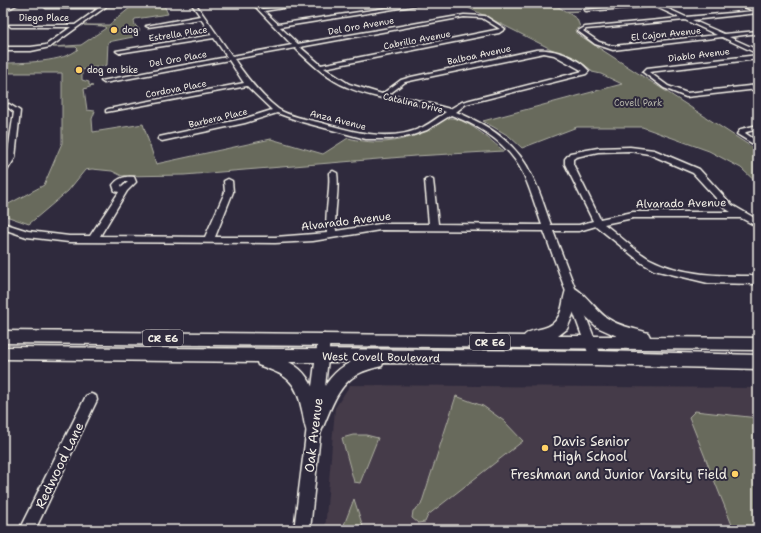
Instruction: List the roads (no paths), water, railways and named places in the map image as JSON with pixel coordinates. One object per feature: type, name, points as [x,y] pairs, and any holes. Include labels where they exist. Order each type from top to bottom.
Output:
[{"type":"main road","points":[[508,342],[538,337],[563,325],[568,314],[572,292]]},
{"type":"main road","points":[[572,292],[590,315],[607,327],[634,336],[682,344]]},
{"type":"main road","name":"West Covell Boulevard","points":[[3,337],[758,344]]},
{"type":"main road","name":"West Covell Boulevard","points":[[3,353],[394,358],[596,358],[758,362]]},
{"type":"main road","points":[[240,355],[282,365],[296,374],[304,386],[314,428]]},
{"type":"main road","points":[[314,428],[327,395],[339,378],[354,368],[368,362],[394,358]]},
{"type":"street","points":[[3,11],[18,3]]},
{"type":"street","points":[[3,48],[31,49],[48,46],[109,3]]},
{"type":"street","name":"Anza Avenue","points":[[193,3],[248,84],[277,111],[304,121],[366,137],[391,137],[410,134],[425,128],[450,112],[470,102],[584,73],[586,71],[582,66]]},
{"type":"street","name":"Catalina Drive","points":[[254,3],[296,46],[339,82],[383,96],[417,102],[450,112],[484,128],[503,141],[517,155],[528,174],[596,358]]},
{"type":"street","points":[[261,10],[313,3]]},
{"type":"street","points":[[277,26],[429,3]]},
{"type":"street","points":[[586,10],[671,3]]},
{"type":"street","points":[[737,3],[758,12]]},
{"type":"street","points":[[654,4],[758,52]]},
{"type":"street","points":[[46,7],[103,7]]},
{"type":"street","points":[[686,19],[758,12]]},
{"type":"street","name":"Del Oro Avenue","points":[[230,58],[469,15],[479,16],[493,22]]},
{"type":"street","points":[[148,26],[202,17]]},
{"type":"street","name":"El Cajon Avenue","points":[[686,19],[585,28],[580,31],[597,43],[614,48],[758,32]]},
{"type":"street","name":"Cabrillo Avenue","points":[[320,67],[499,32],[504,29],[493,22]]},
{"type":"street","name":"Diego Place","points":[[11,26],[77,26]]},
{"type":"street","name":"Estrella Place","points":[[119,51],[215,36]]},
{"type":"street","name":"Balboa Avenue","points":[[383,96],[403,81],[413,78],[536,52],[552,52],[582,66]]},
{"type":"street","name":"Diablo Avenue","points":[[758,57],[647,70],[646,72],[666,87],[686,95],[758,87]]},
{"type":"street","name":"Del Oro Place","points":[[104,81],[230,58]]},
{"type":"street","name":"Cordova Place","points":[[108,112],[248,84]]},
{"type":"street","points":[[3,170],[11,158],[17,111],[9,106]]},
{"type":"street","name":"Barbera Place","points":[[162,139],[245,121],[277,111]]},
{"type":"street","points":[[758,127],[743,130],[741,134],[758,145]]},
{"type":"street","points":[[758,224],[740,215],[729,207],[700,174],[693,169],[641,150],[605,150],[584,152],[573,155],[569,159],[569,164],[598,223],[636,255],[658,266],[714,280],[758,280]]},
{"type":"street","points":[[332,235],[329,225],[335,182],[333,172]]},
{"type":"street","points":[[429,180],[434,227]]},
{"type":"street","points":[[209,239],[229,192],[228,181]]},
{"type":"street","points":[[93,239],[124,190]]},
{"type":"street","name":"Alvarado Avenue","points":[[3,226],[18,232],[44,237],[93,239],[306,239],[380,227],[579,228],[613,218],[654,214],[740,215]]},
{"type":"street","name":"Oak Avenue","points":[[302,530],[324,339]]},
{"type":"street","name":"Redwood Lane","points":[[27,530],[91,400]]},
{"type":"place","name":"dog","points":[[114,30]]},
{"type":"place","name":"dog on bike","points":[[79,70]]},
{"type":"place","name":"Davis Senior High School","points":[[545,448]]},
{"type":"place","name":"Freshman and Junior Varsity Field","points":[[735,474]]},
{"type":"park label","name":"Covell Park","points":[[638,103]]}]
